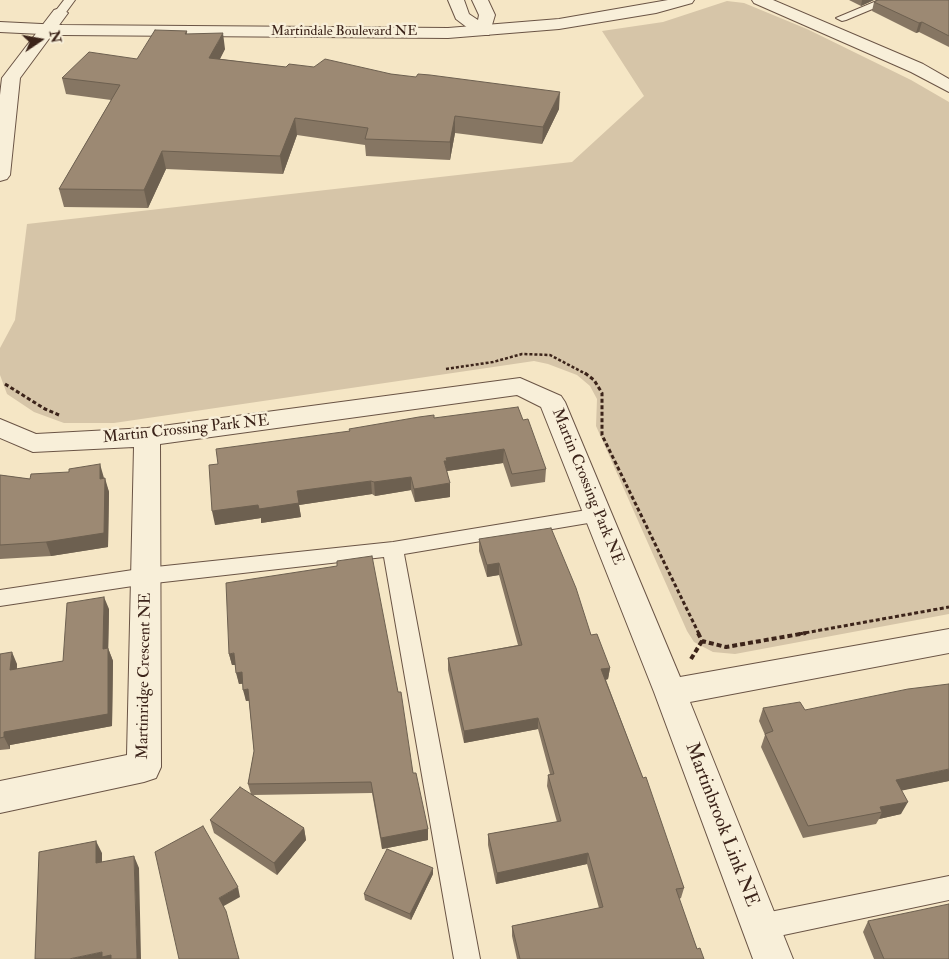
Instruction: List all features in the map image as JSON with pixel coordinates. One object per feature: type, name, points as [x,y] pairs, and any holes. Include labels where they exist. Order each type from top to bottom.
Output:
[{"type":"street","points":[[453,16],[456,0]]},
{"type":"street","points":[[577,5],[611,0]]},
{"type":"street","name":"Martindale Boulevard NE","points":[[0,27],[46,30],[334,33],[483,31],[559,24],[615,16],[686,0]]},
{"type":"street","points":[[760,0],[917,68],[949,87]]},
{"type":"street","points":[[796,0],[842,18],[897,47],[917,68]]},
{"type":"street","points":[[0,175],[6,78],[65,6]]},
{"type":"street","points":[[42,11],[65,6],[85,13]]},
{"type":"street","points":[[453,16],[484,7],[515,12]]},
{"type":"street","points":[[453,16],[483,31],[484,7]]},
{"type":"street","name":"Martindale Boulevard NE","points":[[251,15],[387,16]]},
{"type":"street","name":"Martin Crossing Park NE","points":[[0,428],[33,443],[147,437],[520,386],[552,402],[670,692]]},
{"type":"street","name":"Martinridge Crescent NE","points":[[0,797],[144,767],[147,437]]},
{"type":"street","points":[[670,692],[949,641]]},
{"type":"street","name":"Martinbrook Link NE","points":[[670,692],[773,959]]},
{"type":"lane","points":[[842,18],[889,0]]},
{"type":"lane","points":[[0,598],[146,576],[393,548],[599,515]]},
{"type":"lane","points":[[393,548],[467,959]]},
{"type":"lane","points":[[760,927],[949,888]]},
{"type":"path","points":[[444,370],[492,362],[522,354],[550,355],[580,369],[594,380],[602,393],[602,435],[702,641],[726,648],[949,607]]},
{"type":"path","points":[[5,384],[45,409],[65,418]]},
{"type":"shaded area","points":[[727,1],[744,3],[807,29],[911,80],[949,102],[949,614],[735,654],[713,652],[694,642],[687,631],[596,426],[597,399],[590,386],[577,375],[548,364],[534,361],[114,423],[64,423],[34,412],[7,394],[0,375],[0,348],[15,320],[27,224],[572,162],[644,96],[602,31],[663,22]]},
{"type":"building","points":[[878,0],[949,0],[949,36],[922,22],[919,23],[874,2]]},
{"type":"building","points":[[155,30],[187,31],[185,34],[223,33],[209,58],[286,67],[289,64],[314,67],[325,59],[391,74],[416,77],[418,74],[430,75],[560,92],[543,127],[455,116],[450,142],[365,139],[368,128],[295,118],[280,156],[162,151],[144,190],[59,189],[120,85],[62,78],[89,52],[137,59]]},
{"type":"building","points":[[518,407],[523,420],[528,419],[546,469],[512,474],[504,449],[446,458],[447,461],[444,461],[450,483],[414,489],[411,477],[371,481],[297,491],[299,503],[259,509],[258,505],[212,511],[209,465],[218,464],[216,449],[350,431],[349,429],[419,417],[434,415],[434,418]]},
{"type":"building","points":[[100,464],[100,479],[105,478],[104,533],[46,542],[0,545],[0,475],[30,479],[31,474],[69,472],[69,469]]},
{"type":"building","points":[[551,528],[576,588],[591,635],[597,634],[610,668],[601,669],[643,778],[646,777],[684,888],[676,889],[697,949],[700,948],[704,959],[520,959],[512,926],[603,907],[588,853],[497,873],[488,834],[561,821],[548,775],[554,774],[538,718],[464,731],[448,658],[522,645],[499,563],[487,565],[479,539]]},
{"type":"building","points":[[372,556],[398,692],[401,692],[413,773],[416,773],[428,829],[381,838],[371,782],[248,784],[254,751],[248,689],[243,690],[242,672],[236,673],[234,653],[229,654],[226,583],[337,566],[337,561]]},
{"type":"building","points":[[104,597],[103,649],[108,648],[108,714],[4,732],[4,737],[0,738],[0,654],[12,652],[10,670],[63,661],[67,603]]},
{"type":"building","points":[[949,684],[949,769],[896,780],[908,802],[880,807],[882,812],[808,826],[765,734],[773,731],[763,708],[800,702],[805,710],[908,689]]},
{"type":"building","points":[[240,787],[304,828],[274,863],[210,820]]},
{"type":"building","points":[[203,826],[238,887],[219,898],[226,911],[239,959],[179,959],[155,852]]},
{"type":"building","points":[[96,841],[96,863],[134,856],[137,959],[111,959],[111,955],[102,957],[102,952],[69,959],[35,959],[39,852]]},
{"type":"building","points":[[387,849],[433,868],[410,914],[364,894]]},
{"type":"building","points":[[949,904],[949,959],[884,959],[868,921]]}]
